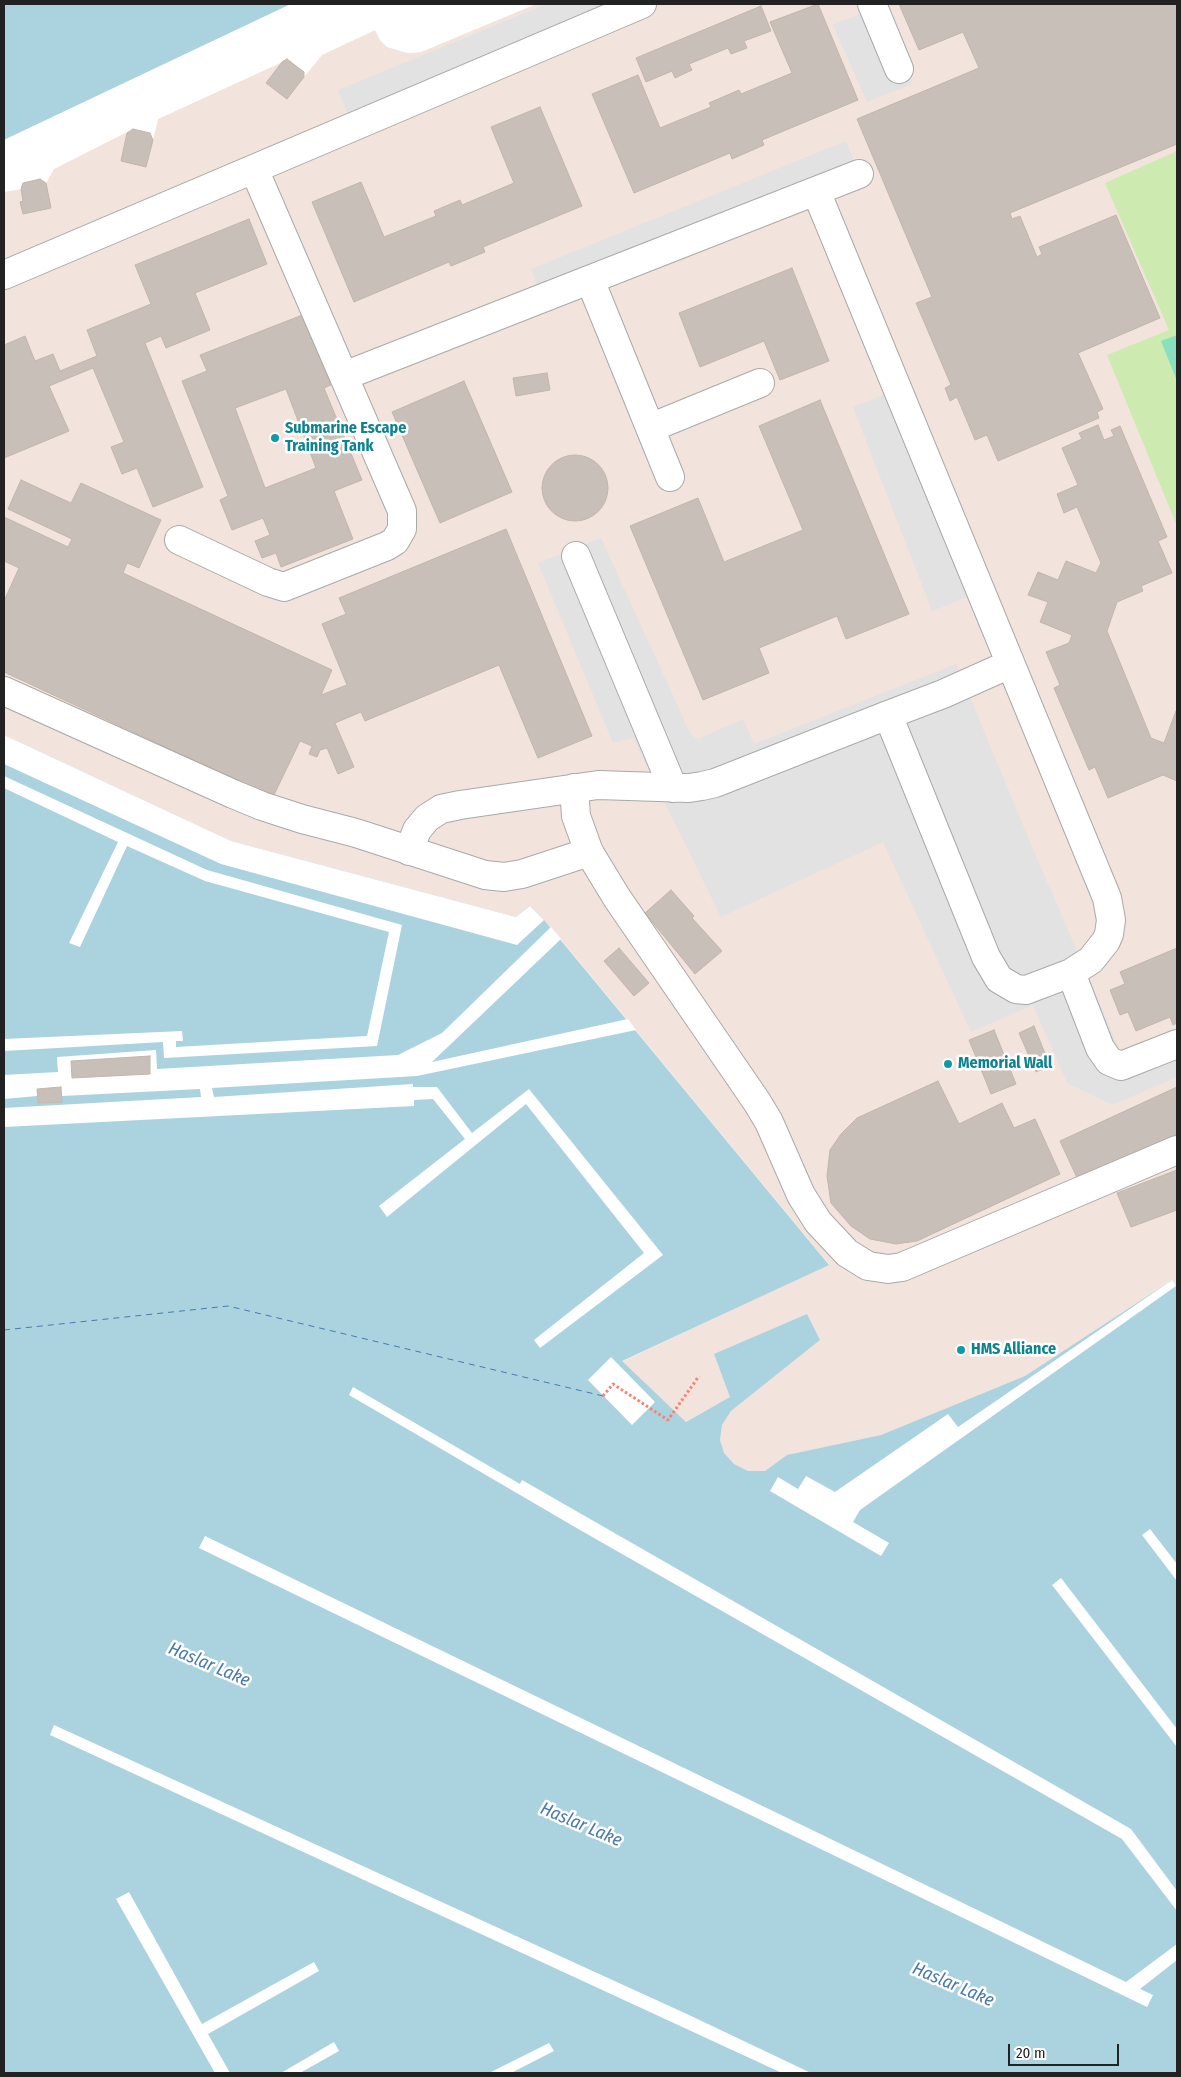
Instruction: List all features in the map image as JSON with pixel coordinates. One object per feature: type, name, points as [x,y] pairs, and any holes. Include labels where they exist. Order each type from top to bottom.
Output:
[{"type":"lane","points":[[4,276],[642,4]]},
{"type":"lane","points":[[872,4],[900,69]]},
{"type":"lane","points":[[179,540],[284,587],[395,541],[402,529],[402,510],[254,169]]},
{"type":"lane","points":[[344,376],[859,174]]},
{"type":"lane","points":[[816,190],[1109,905],[1111,927],[1106,941],[1091,960],[1072,973],[1026,990],[1016,989],[998,979],[986,957],[888,715]]},
{"type":"lane","points":[[590,280],[670,477]]},
{"type":"lane","points":[[650,428],[760,383]]},
{"type":"lane","points":[[576,556],[673,788]]},
{"type":"lane","points":[[409,850],[417,830],[427,818],[441,809],[574,788],[619,785],[673,788],[695,787],[715,783],[943,694],[1010,664]]},
{"type":"lane","points":[[4,691],[233,794],[302,819],[356,833],[485,875],[504,878],[589,852]]},
{"type":"lane","points":[[574,788],[576,816],[589,852],[617,898],[758,1102],[769,1122],[801,1195],[818,1222],[840,1247],[857,1261],[868,1266],[882,1268],[902,1267],[1177,1150]]},
{"type":"lane","points":[[1072,973],[1100,1048],[1109,1061],[1115,1065],[1127,1065],[1177,1044]]},
{"type":"path","points":[[603,1396],[613,1384],[668,1420],[699,1376]]},
{"type":"shaded area","points":[[536,4],[1177,4],[1177,1287],[1172,1280],[1025,1376],[881,1435],[788,1455],[765,1471],[748,1471],[734,1464],[724,1454],[720,1440],[722,1425],[731,1411],[820,1340],[714,1354],[731,1397],[685,1422],[622,1362],[829,1264],[555,932],[530,907],[516,917],[231,841],[4,735],[4,192],[21,189],[23,183],[40,179],[46,183],[54,169],[133,129],[150,133],[153,139],[158,119],[287,59],[304,72],[304,77],[321,55],[376,30],[380,40],[387,47],[414,53],[421,52]]},
{"type":"shaded area","points":[[547,4],[642,4],[353,127],[338,90]]},
{"type":"shaded area","points":[[879,6],[912,84],[867,102],[833,25]]},
{"type":"shaded area","points":[[846,141],[859,174],[543,298],[531,269]]},
{"type":"shaded area","points":[[898,389],[980,592],[932,611],[853,407]]},
{"type":"shaded area","points":[[601,538],[691,735],[698,739],[743,719],[754,744],[956,664],[1126,1065],[1177,1044],[1177,1077],[1112,1105],[1067,1083],[1033,1005],[971,1032],[883,842],[721,917],[633,738],[613,743],[538,563]]},
{"type":"green space","points":[[1177,151],[1177,526],[1107,355],[1169,330],[1105,183]]},
{"type":"green space","points":[[1177,335],[1177,381],[1161,341]]},
{"type":"water","points":[[4,4],[291,4],[4,140]]},
{"type":"water","name":"Haslar Lake","points":[[4,735],[231,841],[516,917],[530,906],[544,920],[829,1265],[622,1361],[686,1422],[730,1397],[714,1354],[807,1314],[820,1340],[731,1411],[722,1425],[720,1440],[724,1453],[734,1464],[748,1471],[765,1471],[787,1455],[881,1435],[1025,1376],[1172,1280],[1177,1287],[1177,2073],[4,2073]]},
{"type":"pier","points":[[291,4],[536,4],[421,52],[407,53],[387,47],[380,40],[375,30],[322,55],[304,77],[303,71],[287,60],[158,119],[153,140],[150,133],[133,129],[54,169],[46,183],[40,179],[23,183],[21,189],[4,192],[4,140]]},
{"type":"pier","points":[[4,735],[231,841],[516,917],[530,906],[544,920],[517,945],[221,864],[4,764]]},
{"type":"pier","points":[[4,776],[207,870],[402,925],[377,1046],[164,1058],[163,1042],[4,1051],[4,1039],[182,1031],[183,1041],[176,1041],[176,1047],[367,1036],[389,932],[205,881],[127,846],[80,947],[69,943],[118,842],[4,788]]},
{"type":"pier","points":[[551,927],[561,939],[432,1062],[628,1019],[636,1030],[417,1076],[212,1088],[214,1097],[413,1084],[413,1087],[437,1087],[472,1133],[529,1089],[663,1255],[540,1348],[534,1340],[644,1253],[526,1104],[387,1217],[379,1206],[465,1139],[433,1099],[414,1100],[414,1106],[4,1127],[4,1108],[201,1097],[200,1089],[62,1096],[62,1102],[38,1103],[37,1096],[4,1099],[4,1075],[58,1072],[57,1057],[156,1050],[157,1069],[398,1055],[442,1033]]},
{"type":"pier","points":[[1172,1280],[1176,1286],[860,1510],[853,1522],[889,1543],[881,1556],[770,1491],[778,1477],[798,1489],[806,1476],[835,1492],[948,1414],[958,1427]]},
{"type":"pier","points":[[611,1357],[655,1402],[632,1425],[588,1380]]},
{"type":"pier","points":[[353,1387],[520,1484],[522,1480],[1131,1829],[1177,1891],[1177,1911],[1122,1839],[580,1530],[349,1395]]},
{"type":"pier","points":[[1150,1529],[1177,1564],[1177,1581],[1142,1535]]},
{"type":"pier","points":[[205,1536],[1126,1982],[1177,1944],[1177,1960],[1140,1989],[1153,1995],[1147,2007],[199,1548]]},
{"type":"pier","points":[[1061,1578],[1177,1729],[1177,1747],[1052,1585]]},
{"type":"pier","points":[[54,1725],[689,2015],[811,2073],[782,2073],[50,1735]]},
{"type":"pier","points":[[129,1892],[202,2024],[314,1962],[319,1971],[208,2034],[230,2073],[215,2073],[116,1899]]},
{"type":"pier","points":[[334,2042],[339,2051],[300,2073],[281,2073]]},
{"type":"pier","points":[[549,2043],[554,2051],[511,2073],[489,2073]]},
{"type":"building","points":[[818,4],[858,100],[762,140],[764,145],[732,159],[730,153],[634,193],[592,94],[638,75],[660,128],[711,107],[709,103],[739,90],[741,94],[792,73],[770,22]]},
{"type":"building","points":[[899,4],[1177,4],[1177,144],[1010,213],[1012,219],[1020,216],[1037,257],[1042,254],[1039,247],[1116,215],[1160,318],[1078,353],[1103,409],[1097,412],[1099,418],[998,461],[987,435],[975,440],[957,397],[950,401],[945,388],[951,385],[916,303],[932,297],[857,119],[979,68],[963,32],[919,50]]},
{"type":"building","points":[[761,6],[771,31],[744,41],[747,48],[731,54],[728,48],[689,64],[692,70],[675,78],[672,71],[646,82],[636,58]]},
{"type":"building","points":[[287,59],[304,72],[304,77],[287,99],[266,83],[282,62]]},
{"type":"building","points":[[540,107],[582,206],[483,247],[485,252],[451,266],[449,262],[354,302],[312,202],[361,182],[384,237],[436,216],[434,211],[460,200],[462,205],[514,183],[491,127]]},
{"type":"building","points":[[133,129],[150,133],[153,140],[146,167],[121,161],[127,133]]},
{"type":"building","points":[[40,179],[46,183],[51,208],[23,214],[20,202],[23,201],[21,189],[23,183]]},
{"type":"building","points":[[249,219],[267,264],[195,293],[210,330],[166,348],[161,336],[145,343],[203,487],[153,507],[137,468],[122,474],[111,447],[124,442],[93,368],[49,386],[69,431],[4,458],[4,345],[25,336],[35,361],[53,354],[60,371],[97,356],[87,330],[151,304],[135,265]]},
{"type":"building","points":[[792,268],[829,361],[780,380],[764,341],[700,367],[679,313]]},
{"type":"building","points":[[305,314],[333,384],[324,388],[362,480],[334,491],[353,539],[281,567],[276,553],[262,558],[255,541],[270,535],[263,518],[232,530],[220,500],[228,496],[182,381],[207,371],[200,355]]},
{"type":"building","points":[[547,373],[550,390],[516,396],[513,378]]},
{"type":"building","points":[[464,381],[512,492],[440,523],[392,412]]},
{"type":"building","name":"Submarine Escape Training Tank","points":[[286,389],[316,468],[265,488],[235,408]]},
{"type":"building","points":[[820,400],[909,614],[846,639],[837,616],[759,648],[769,673],[703,700],[630,526],[698,498],[724,562],[803,530],[759,426]]},
{"type":"building","points":[[1098,425],[1104,440],[1114,436],[1111,430],[1120,426],[1167,537],[1158,541],[1172,573],[1141,586],[1143,591],[1117,602],[1107,631],[1151,738],[1164,743],[1177,711],[1177,781],[1163,775],[1108,798],[1095,767],[1089,770],[1054,688],[1060,685],[1046,652],[1069,643],[1072,635],[1040,622],[1048,602],[1028,595],[1038,572],[1058,580],[1066,561],[1096,573],[1101,563],[1077,507],[1064,513],[1057,494],[1078,485],[1062,448],[1082,439],[1079,433]]},
{"type":"building","points":[[575,455],[588,458],[598,465],[605,475],[608,488],[605,501],[598,511],[588,518],[575,521],[562,518],[552,511],[545,501],[542,488],[545,475],[552,465],[562,458]]},
{"type":"building","points":[[21,480],[71,503],[81,483],[161,520],[139,568],[127,563],[123,573],[332,670],[321,695],[347,685],[322,624],[346,614],[339,598],[506,529],[592,736],[538,758],[499,665],[365,721],[361,712],[335,723],[354,767],[338,774],[327,748],[320,750],[317,757],[309,754],[312,746],[300,741],[273,797],[4,672],[4,601],[19,568],[4,561],[4,517],[68,547],[72,539],[8,509]]},
{"type":"building","points":[[671,890],[694,916],[692,918],[722,951],[695,974],[645,913]]},
{"type":"building","points":[[619,948],[649,983],[634,996],[604,961]]},
{"type":"building","points":[[1177,948],[1177,1023],[1173,1025],[1170,1017],[1136,1031],[1128,1012],[1120,1015],[1110,990],[1125,984],[1120,972]]},
{"type":"building","points":[[1034,1026],[1050,1066],[1036,1072],[1019,1033]]},
{"type":"building","points":[[994,1030],[1016,1084],[991,1094],[969,1040]]},
{"type":"building","points":[[150,1056],[150,1074],[72,1078],[71,1061]]},
{"type":"building","points":[[938,1081],[959,1124],[1002,1103],[1014,1128],[1035,1119],[1060,1174],[917,1241],[896,1244],[870,1239],[851,1226],[831,1203],[827,1176],[830,1150],[841,1134],[857,1118]]},
{"type":"building","points":[[61,1087],[62,1102],[38,1103],[37,1089]]},
{"type":"building","points":[[1177,1087],[1177,1134],[1078,1180],[1060,1141]]},
{"type":"building","points":[[1177,1170],[1177,1210],[1131,1227],[1117,1193]]},
{"type":"ferry route","points":[[4,1330],[228,1306],[603,1396]]},
{"type":"place","name":"Submarine Escape Training Tank","points":[[275,438]]},
{"type":"place","name":"Memorial Wall","points":[[948,1064]]},
{"type":"place","name":"HMS Alliance","points":[[961,1350]]}]
